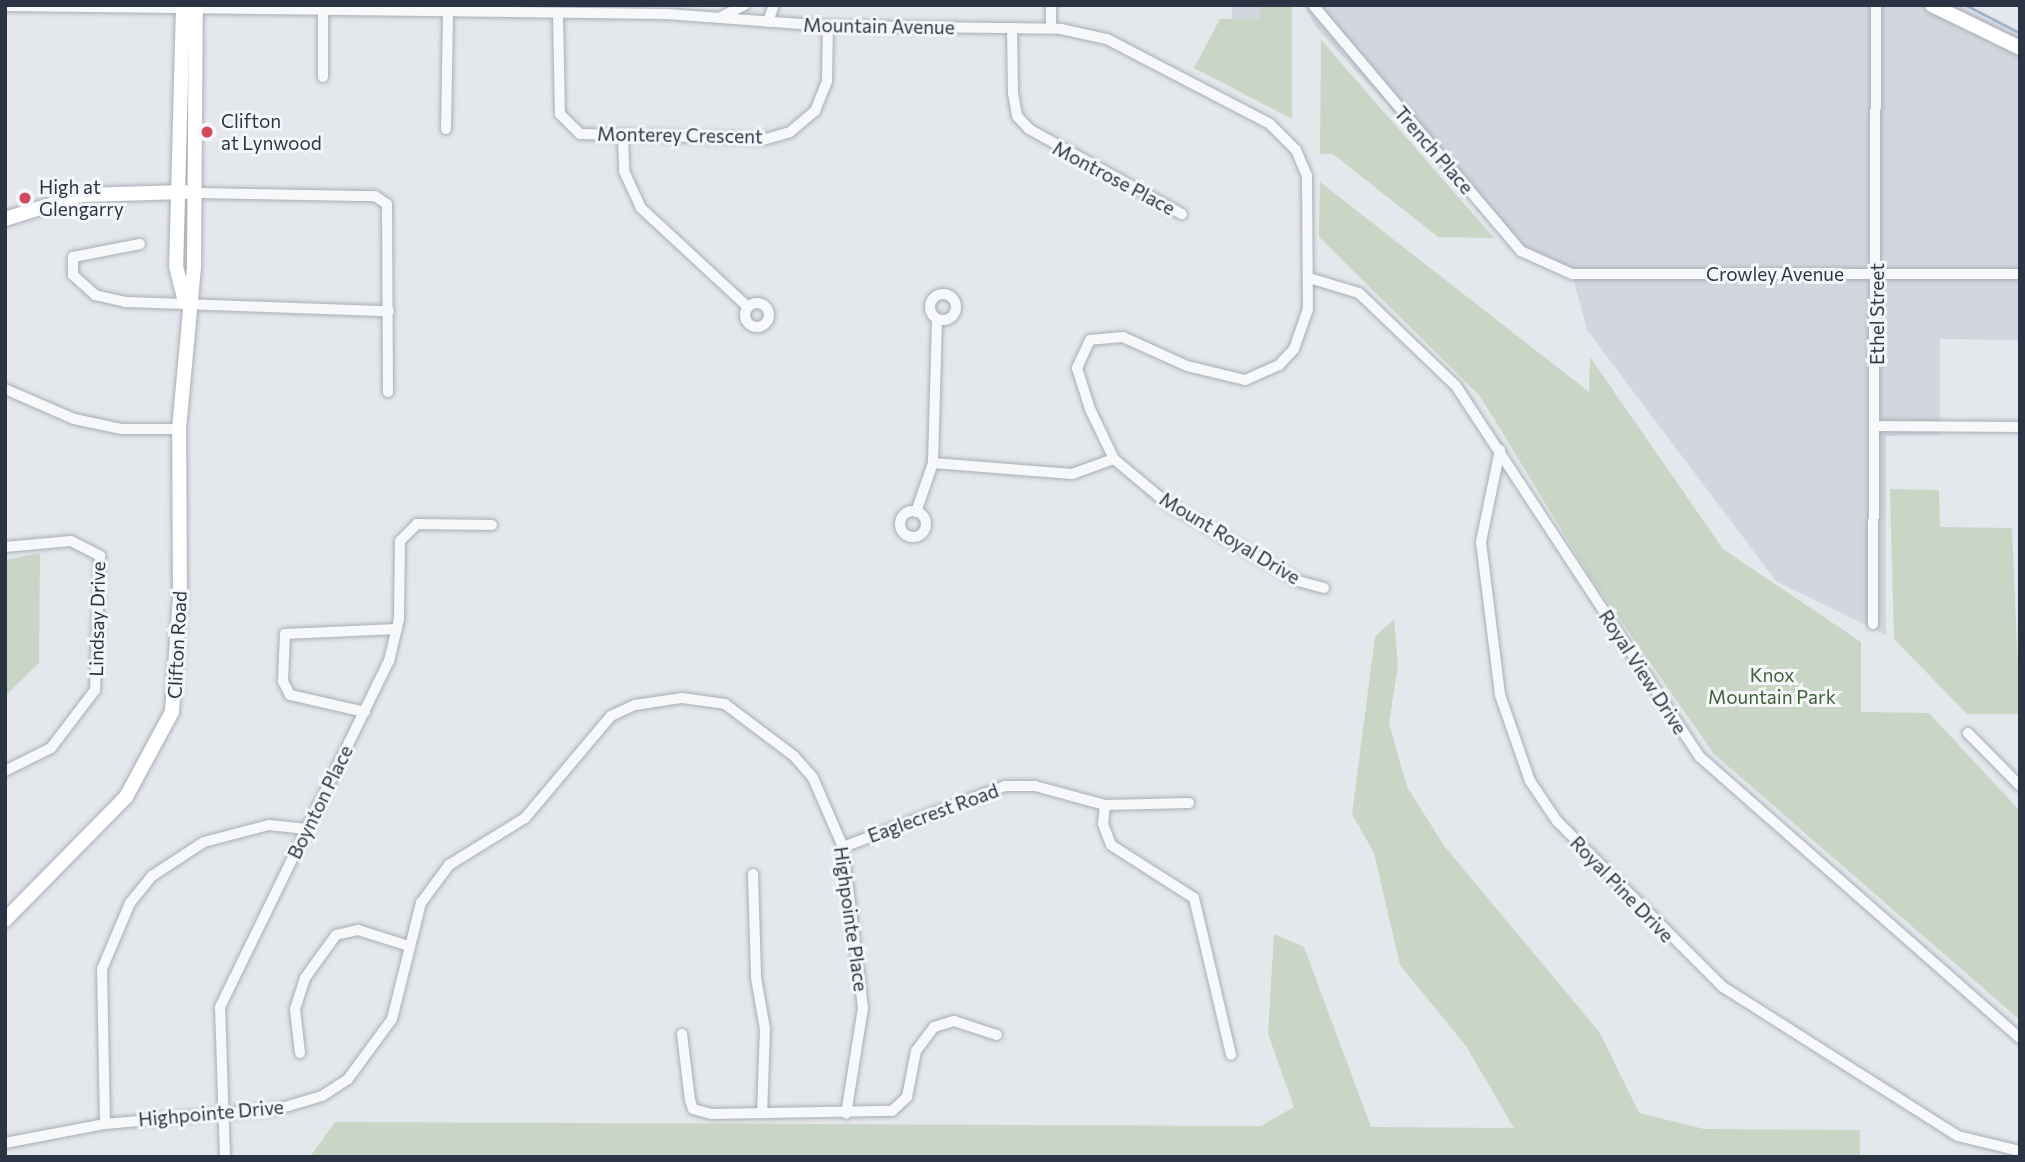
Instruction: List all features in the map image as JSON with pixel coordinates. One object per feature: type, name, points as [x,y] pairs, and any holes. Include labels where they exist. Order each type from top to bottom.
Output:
[{"type":"main road","points":[[1932,5],[2020,48]]},
{"type":"main road","name":"Clifton Road","points":[[186,308],[176,266],[176,192],[189,7]]},
{"type":"main road","name":"Clifton Road","points":[[5,920],[126,797],[173,712],[180,600],[179,429],[195,193],[189,7]]},
{"type":"main road","points":[[5,219],[82,195],[195,193]]},
{"type":"street","points":[[719,18],[745,5]]},
{"type":"street","points":[[768,22],[774,5]]},
{"type":"street","points":[[1051,5],[1051,28]]},
{"type":"street","name":"Trench Place","points":[[1313,5],[1521,251],[1572,274]]},
{"type":"street","name":"Ethel Street","points":[[1873,624],[1877,426],[1876,5]]},
{"type":"street","name":"Mountain Avenue","points":[[5,6],[558,13],[719,18],[828,26],[1051,28],[1107,39],[1270,124]]},
{"type":"street","points":[[323,10],[323,77]]},
{"type":"street","points":[[446,129],[448,12]]},
{"type":"street","name":"Monterey Crescent","points":[[558,13],[560,114],[580,134],[766,139],[790,132],[815,111],[827,80],[828,26]]},
{"type":"street","name":"Montrose Place","points":[[1012,28],[1013,93],[1017,116],[1029,129],[1182,214]]},
{"type":"street","name":"Mount Royal Drive","points":[[1270,124],[1296,150],[1307,176],[1309,278],[1305,330],[1294,349],[1279,365],[1245,380],[1187,366],[1123,337],[1090,340],[1077,368],[1114,459],[1168,504],[1298,581],[1324,588]]},
{"type":"street","points":[[623,135],[624,171],[641,208],[748,307]]},
{"type":"street","points":[[195,193],[375,196],[387,204],[388,392]]},
{"type":"street","points":[[140,244],[73,257],[73,275],[95,295],[186,308],[389,311]]},
{"type":"street","name":"Crowley Avenue","points":[[1572,274],[2020,274]]},
{"type":"street","name":"Royal View Drive","points":[[1309,278],[1359,293],[1456,386],[1700,757],[2020,1038]]},
{"type":"street","points":[[916,512],[933,463],[937,319]]},
{"type":"street","points":[[5,389],[75,419],[122,429],[179,429]]},
{"type":"street","points":[[1877,426],[2020,426]]},
{"type":"street","name":"Royal Pine Drive","points":[[1500,450],[1481,542],[1500,695],[1518,756],[1557,821],[1723,987],[1958,1136],[2020,1151]]},
{"type":"street","points":[[933,463],[1072,474],[1114,459]]},
{"type":"street","name":"Boynton Place","points":[[225,1157],[221,1115],[220,1007],[365,712],[397,629],[400,541],[406,529],[492,525]]},
{"type":"street","name":"Lindsay Drive","points":[[5,547],[71,541],[95,549],[100,556],[100,668],[95,690],[51,748],[5,771]]},
{"type":"street","points":[[365,712],[290,695],[283,681],[285,634],[397,629]]},
{"type":"street","name":"Highpointe Place","points":[[544,799],[611,716],[657,699],[702,698],[758,724],[794,756],[813,778],[843,847],[863,1008],[846,1114]]},
{"type":"street","points":[[1968,733],[2020,786]]},
{"type":"street","name":"Eaglecrest Road","points":[[843,847],[1005,786],[1035,786],[1105,805],[1189,803]]},
{"type":"street","name":"Highpointe Drive","points":[[5,1143],[105,1124],[221,1115],[308,1102],[348,1079],[392,1018],[406,945],[421,903],[449,865],[544,799]]},
{"type":"street","points":[[1105,805],[1103,824],[1111,845],[1183,888],[1198,905],[1231,1055]]},
{"type":"street","points":[[105,1124],[102,969],[130,903],[152,876],[204,842],[269,825],[307,830]]},
{"type":"street","points":[[752,874],[756,978],[765,1029],[762,1113]]},
{"type":"street","points":[[300,1053],[295,1009],[305,978],[336,935],[358,930],[406,945]]},
{"type":"street","points":[[682,1034],[693,1109],[712,1114],[846,1114],[901,1105],[914,1083],[916,1051],[934,1027],[954,1021],[997,1035]]},
{"type":"shaded area","points":[[1232,5],[1260,5],[1260,19],[1232,19]]},
{"type":"shaded area","points":[[1304,5],[1959,5],[2020,36],[2020,340],[1940,339],[1940,435],[1886,436],[1886,635],[1776,581],[1587,330],[1572,274],[1521,251],[1315,26]]},
{"type":"green space","points":[[1260,5],[1292,5],[1292,119],[1194,68],[1220,19],[1260,19]]},
{"type":"green space","points":[[1321,40],[1494,238],[1438,237],[1333,154],[1320,154]]},
{"type":"green space","name":"Knox Mountain Park","points":[[1320,182],[1589,392],[1590,357],[1723,549],[1861,642],[1861,712],[1929,713],[2020,811],[2020,1020],[1714,754],[1589,575],[1480,396],[1319,237]]},
{"type":"green space","points":[[1890,489],[1939,490],[1940,527],[2012,528],[2020,714],[1967,714],[1894,639]]},
{"type":"green space","points":[[40,553],[39,663],[5,696],[5,560]]},
{"type":"green space","points":[[1394,619],[1398,666],[1389,723],[1407,787],[1445,847],[1600,1033],[1639,1113],[1704,1129],[1860,1130],[1860,1157],[310,1157],[335,1122],[1261,1126],[1294,1107],[1268,1034],[1274,934],[1304,947],[1371,1127],[1514,1128],[1466,1046],[1400,965],[1374,853],[1352,814],[1375,637]]},
{"type":"waterway","points":[[1966,5],[2020,33]]},
{"type":"place","name":"Clifton at Lynwood","points":[[207,132]]},
{"type":"place","name":"High at Glengarry","points":[[25,198]]}]
